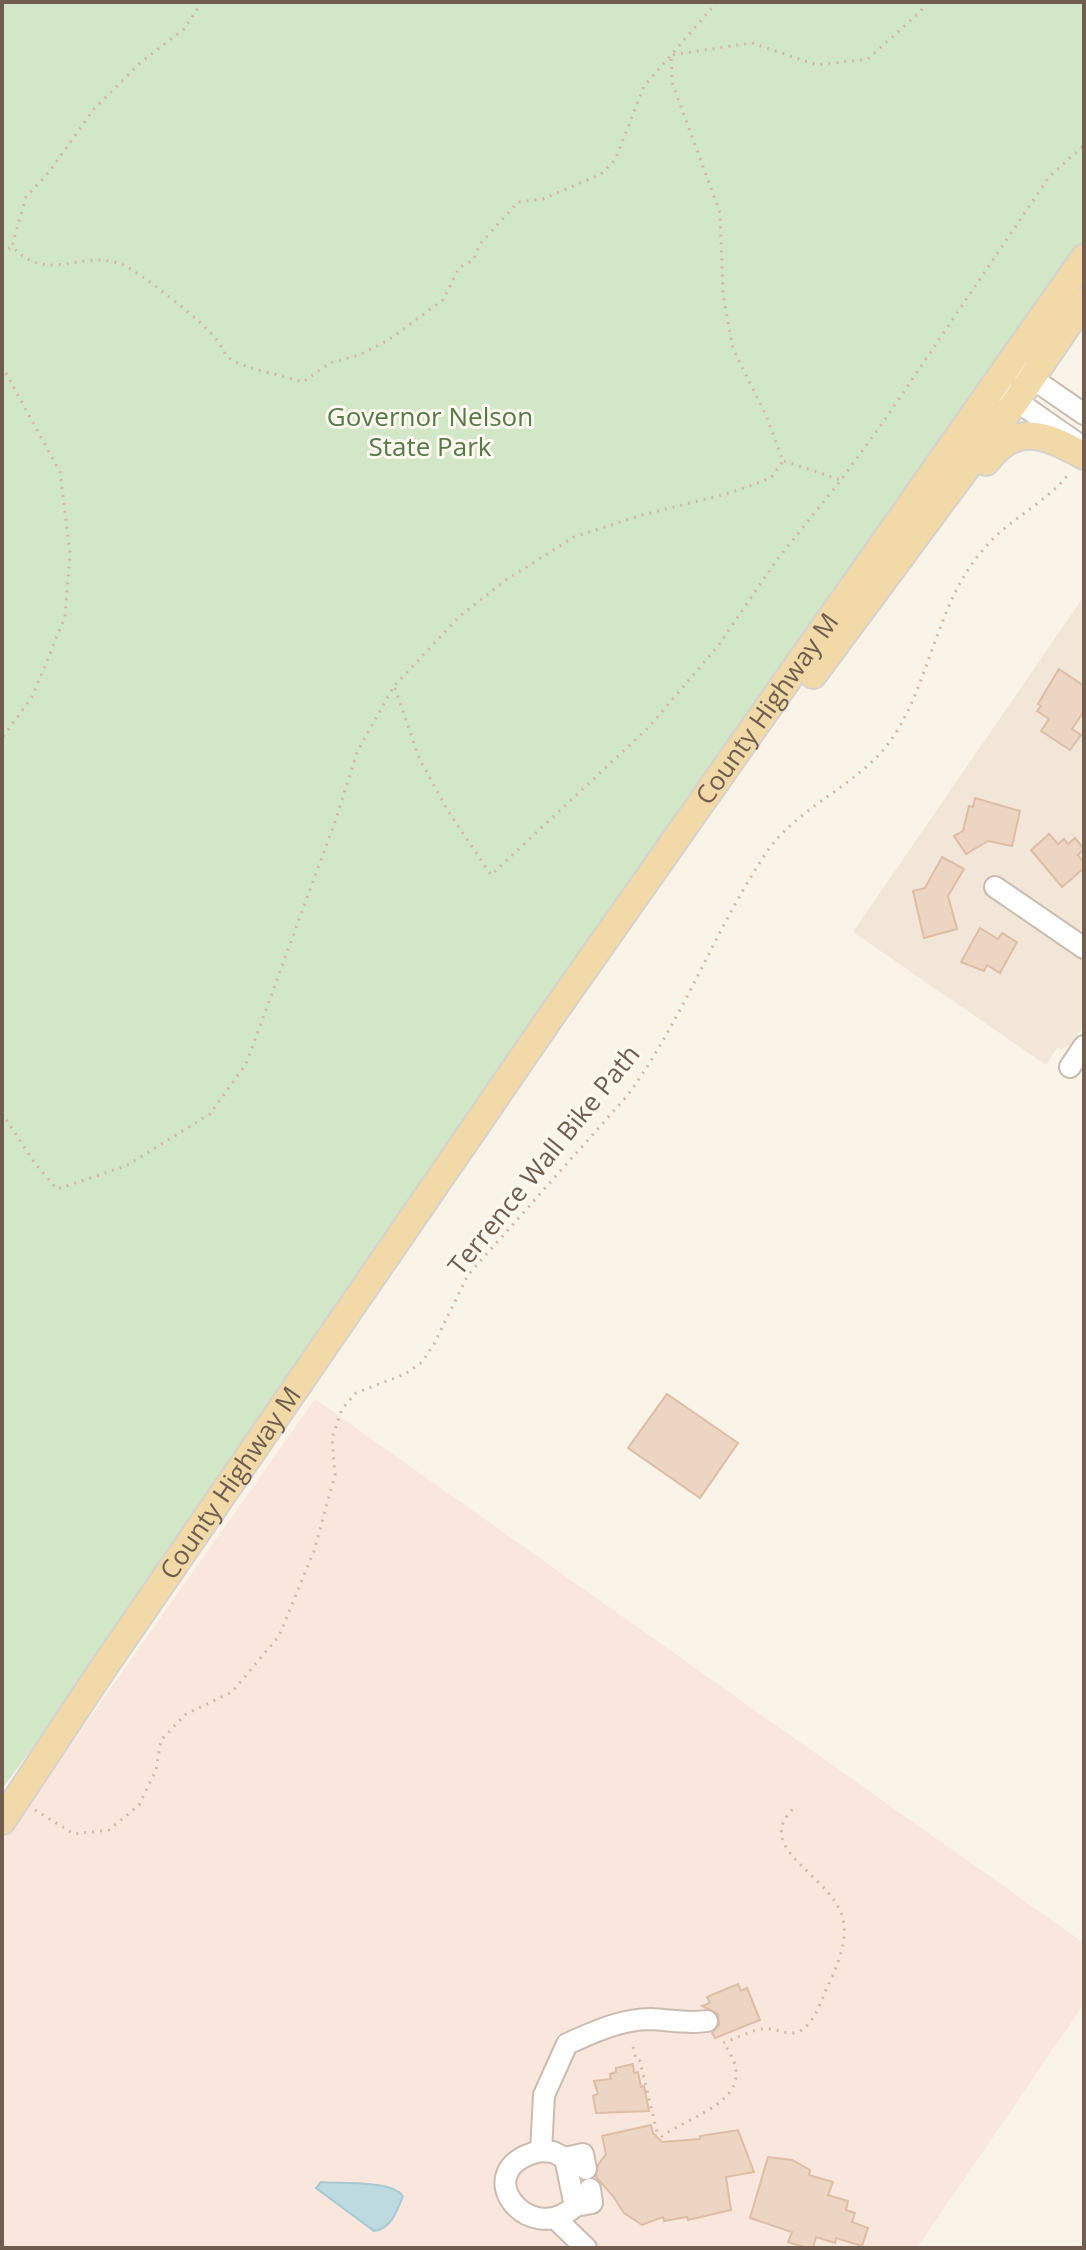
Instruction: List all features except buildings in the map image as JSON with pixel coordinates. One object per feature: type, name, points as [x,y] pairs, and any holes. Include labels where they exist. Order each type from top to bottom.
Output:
[{"type":"main road","name":"County Highway M","points":[[12,1813],[100,1673],[636,893],[1084,258]]},
{"type":"main road","name":"County Highway M","points":[[452,1164],[524,1071],[1033,378],[1084,301]]},
{"type":"main road","points":[[836,643],[927,544],[997,448],[1025,434],[1058,442],[1083,453]]},
{"type":"street","points":[[1010,363],[1084,414]]},
{"type":"street","points":[[995,386],[1083,453]]},
{"type":"street","points":[[995,887],[1084,948]]},
{"type":"street","points":[[1070,1067],[1084,1046]]},
{"type":"street","points":[[541,2151],[544,2095],[567,2044],[615,2023],[648,2019],[690,2024],[707,2021]]},
{"type":"street","points":[[541,2151],[565,2158],[583,2154],[592,2203],[575,2206],[559,2222],[548,2225],[525,2222],[516,2215],[505,2195],[509,2170],[517,2160],[541,2151]]},
{"type":"street","points":[[565,2158],[575,2206]]},
{"type":"street","points":[[559,2222],[586,2248]]},
{"type":"path","points":[[2,254],[12,246],[26,197],[49,172],[94,109],[140,63],[184,29],[202,2]]},
{"type":"path","points":[[12,246],[22,258],[36,265],[61,266],[93,260],[119,263],[142,274],[217,340],[230,359],[303,382],[330,363],[359,355],[387,341],[443,300],[459,268],[473,260],[480,244],[518,202],[543,199],[601,174],[615,160],[644,86],[717,2]]},
{"type":"path","points":[[671,55],[752,43],[817,65],[868,59],[921,11],[926,2]]},
{"type":"path","points":[[671,55],[672,82],[720,213],[723,294],[733,349],[765,413],[783,461]]},
{"type":"path","points":[[394,686],[419,758],[448,811],[491,875],[648,728],[718,646],[776,561],[841,480],[1049,177],[1084,145]]},
{"type":"path","points":[[2,366],[60,472],[70,553],[65,617],[32,697],[2,738]]},
{"type":"path","name":"Terrence Wall Bike Path","points":[[12,1813],[45,1818],[74,1834],[109,1830],[139,1805],[156,1770],[161,1740],[186,1714],[232,1692],[279,1636],[314,1551],[335,1475],[332,1438],[342,1409],[356,1393],[405,1374],[422,1362],[468,1275],[645,1072],[766,852],[786,828],[869,765],[889,743],[908,708],[946,613],[964,576],[982,549],[1065,479],[1083,453]]},
{"type":"path","points":[[783,461],[841,480]]},
{"type":"path","points":[[2,1113],[34,1162],[57,1189],[126,1166],[210,1114],[246,1064],[274,993],[357,752],[394,686],[460,616],[506,580],[574,537],[642,515],[730,493],[771,478],[783,461]]},
{"type":"path","points":[[633,2047],[636,2060],[640,2061],[657,2132],[662,2136],[723,2103],[737,2074],[735,2063],[723,2043],[764,2029],[791,2033],[801,2030],[810,2021],[833,1975],[844,1926],[839,1906],[822,1883],[795,1860],[781,1842],[780,1827],[784,1816],[795,1807]]},
{"type":"shaded area","points":[[1084,596],[1084,1025],[1070,1045],[1057,1048],[1046,1065],[853,932]]},
{"type":"shaded area","points":[[315,1399],[1084,1943],[1084,2004],[917,2248],[2,2248],[2,1842]]},
{"type":"green space","name":"Governor Nelson State Park","points":[[2,2],[1084,2],[1084,250],[57,1715],[2,1789]]},
{"type":"water","points":[[321,2182],[377,2185],[388,2187],[403,2196],[389,2223],[374,2231],[316,2188]]}]
